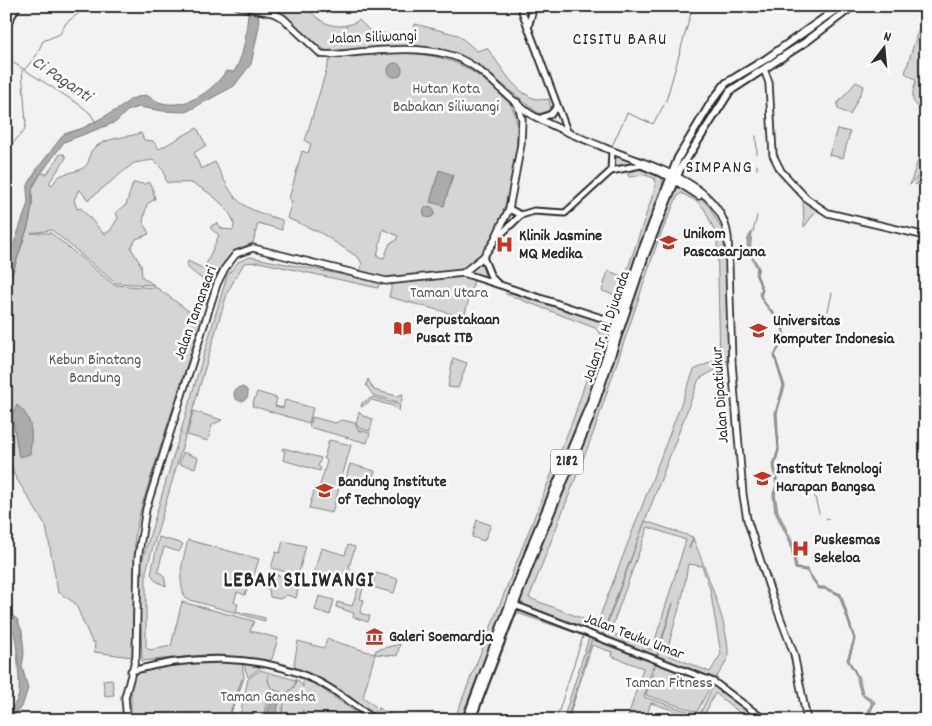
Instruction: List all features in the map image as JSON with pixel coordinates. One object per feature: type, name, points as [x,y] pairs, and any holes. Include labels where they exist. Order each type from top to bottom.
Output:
[{"type":"main road","points":[[6,25],[17,6]]},
{"type":"main road","name":"Jalan Siliwangi","points":[[240,6],[264,11],[283,18],[321,54],[398,49],[445,54],[463,59],[530,113],[673,177]]},
{"type":"main road","name":"Jalan Ir. H. Djuanda","points":[[466,720],[536,542],[580,437],[673,177],[700,121],[724,86],[841,6]]},
{"type":"main road","name":"Jalan Ir. H. Djuanda","points":[[673,177],[730,91],[809,39],[854,6]]},
{"type":"main road","points":[[805,32],[809,39]]},
{"type":"main road","points":[[764,69],[769,83],[773,155],[781,171],[807,199],[828,213],[926,236]]},
{"type":"main road","points":[[463,273],[483,257],[493,244],[509,209],[520,154],[522,118],[517,102]]},
{"type":"main road","points":[[522,118],[530,113]]},
{"type":"main road","name":"Jalan Dipatiukur","points":[[673,177],[706,196],[719,212],[727,229],[732,363],[741,480],[747,519],[794,654],[807,720]]},
{"type":"main road","name":"Jalan Tamansari","points":[[127,720],[125,698],[136,657],[138,567],[146,509],[217,284],[225,268],[236,254],[253,248],[386,281],[463,273]]},
{"type":"main road","name":"Jalan Ir. H. Djuanda","points":[[580,437],[603,368],[621,325]]},
{"type":"main road","name":"Jalan Ir. H. Djuanda","points":[[471,720],[512,604]]},
{"type":"street","points":[[520,6],[557,108],[567,130]]},
{"type":"street","points":[[528,28],[534,6]]},
{"type":"street","points":[[541,118],[551,114],[557,108]]},
{"type":"street","points":[[610,171],[612,151]]},
{"type":"street","points":[[493,244],[503,230],[521,214],[534,211],[565,213],[610,171],[641,165],[673,177]]},
{"type":"street","points":[[509,209],[521,214]]},
{"type":"street","points":[[483,257],[491,276],[498,285]]},
{"type":"street","points":[[463,273],[621,325]]},
{"type":"street","name":"Jalan Teuku Umar","points":[[512,604],[714,682],[765,720]]},
{"type":"street","points":[[131,671],[166,663],[200,660],[242,661],[271,665],[314,680],[375,720]]},
{"type":"green space","points":[[264,6],[307,6],[318,18],[330,25],[345,26],[359,20],[371,32],[412,37],[415,24],[458,35],[477,51],[487,48],[506,75],[521,91],[539,99],[549,99],[551,110],[546,114],[538,113],[476,63],[406,47],[389,46],[328,52]]},
{"type":"green space","points":[[923,15],[926,15],[926,111],[914,102],[913,90],[916,80],[905,73]]},
{"type":"green space","name":"Hutan Kota Babakan Siliwangi","points":[[397,53],[435,57],[457,63],[467,69],[500,93],[511,105],[516,119],[517,137],[511,182],[505,206],[489,245],[481,257],[466,268],[415,276],[377,277],[360,272],[362,264],[359,258],[321,233],[287,218],[292,201],[289,199],[302,151],[308,153],[311,144],[305,141],[329,61],[333,58]],"holes":[[[383,229],[398,236],[396,241],[390,243],[384,258],[377,256]]]},
{"type":"green space","points":[[856,82],[864,86],[850,115],[838,109],[837,104]]},
{"type":"green space","name":"Kebun Binatang Bandung","points":[[197,128],[206,145],[194,153],[201,169],[215,162],[233,195],[240,202],[256,211],[282,220],[282,230],[258,223],[253,243],[242,247],[234,253],[221,267],[205,305],[202,294],[203,280],[187,267],[188,261],[204,269],[219,235],[211,229],[211,226],[217,223],[222,229],[233,230],[234,224],[231,216],[220,202],[204,190],[190,183],[166,182],[164,171],[153,160],[134,163],[88,200],[79,189],[74,200],[77,209],[81,208],[104,234],[110,231],[118,218],[116,212],[126,205],[133,183],[145,184],[148,182],[152,186],[155,199],[147,204],[143,221],[149,234],[136,239],[131,248],[141,265],[142,277],[154,285],[115,283],[52,230],[31,233],[51,233],[114,285],[157,288],[201,320],[141,508],[135,533],[132,657],[94,652],[95,642],[92,642],[75,603],[58,592],[46,526],[13,473],[6,437],[6,401],[11,393],[7,290],[29,223],[32,189],[41,173],[47,174],[60,154],[64,154],[66,158],[49,183],[52,185],[58,177],[80,170],[86,166],[91,151],[104,142],[141,133],[144,140],[153,141],[159,149]]},
{"type":"green space","points":[[837,129],[850,132],[843,158],[829,155]]},
{"type":"green space","points":[[616,156],[631,162],[631,163],[615,168]]},
{"type":"green space","points":[[918,160],[926,163],[926,177],[915,185],[919,175],[910,185]]},
{"type":"green space","points":[[639,169],[662,177],[663,186],[614,319],[611,320],[508,288],[509,284],[600,314],[612,313],[618,296],[602,291],[608,271],[625,277],[656,185],[654,178],[645,175],[629,177],[627,172]]},
{"type":"green space","points":[[681,187],[703,200],[710,208],[725,235],[728,358],[724,365],[699,379],[602,635],[523,605],[519,599],[588,431],[652,240],[674,190]],"holes":[[[681,193],[698,202],[705,210],[717,236],[720,358],[694,370],[597,624],[529,598],[594,431],[658,241],[677,197]]]},
{"type":"green space","points":[[803,199],[817,210],[804,227]]},
{"type":"green space","points":[[250,257],[380,282],[378,288],[259,262],[244,263],[228,291],[146,571],[146,647],[150,650],[171,646],[182,602],[254,621],[250,631],[278,638],[272,659],[266,662],[204,655],[142,661],[141,565],[227,276],[238,262]]},
{"type":"green space","points":[[481,263],[486,279],[469,273]]},
{"type":"green space","name":"Taman Utara","points":[[463,273],[475,277],[464,317],[389,297],[393,281]]},
{"type":"green space","points":[[507,289],[601,321],[611,329],[580,421],[460,720],[454,720],[574,417],[601,334],[595,328],[506,294]]},
{"type":"green space","points":[[453,358],[467,363],[458,388],[448,387]]},
{"type":"green space","points":[[368,379],[374,390],[397,396],[403,394],[401,403],[373,395],[366,385]]},
{"type":"green space","points":[[257,392],[277,398],[275,406],[283,408],[285,400],[313,408],[309,423],[252,406]]},
{"type":"green space","points":[[373,397],[400,405],[399,411],[393,406],[372,400],[361,407],[362,403]]},
{"type":"green space","points":[[193,411],[222,420],[212,425],[208,441],[187,435]]},
{"type":"green space","points":[[359,412],[363,416],[373,419],[370,431],[359,428],[356,424]]},
{"type":"green space","points":[[312,417],[335,423],[342,420],[355,423],[358,430],[370,433],[367,443],[309,427]]},
{"type":"green space","points":[[329,440],[351,445],[332,513],[309,508],[315,488],[319,489],[327,461],[324,458]]},
{"type":"green space","points":[[283,448],[321,458],[318,466],[321,468],[320,471],[283,460],[285,451],[282,450]]},
{"type":"green space","points":[[183,452],[198,458],[195,468],[179,464]]},
{"type":"green space","points":[[350,464],[375,471],[371,485],[346,478]]},
{"type":"green space","points":[[477,520],[491,525],[484,541],[472,537]]},
{"type":"green space","points":[[645,521],[693,537],[689,549],[693,538],[715,596],[727,642],[728,657],[714,681],[657,658],[673,603],[656,657],[603,635]],"holes":[[[648,527],[686,540],[652,650],[610,632]],[[688,564],[702,566],[710,589],[721,654],[710,672],[666,654],[683,594]]]},
{"type":"green space","points":[[159,537],[183,544],[179,552],[164,547],[158,571],[164,576],[166,586],[156,581],[151,574]]},
{"type":"green space","points":[[188,540],[259,559],[250,588],[247,588],[245,595],[237,592],[234,603],[238,604],[236,611],[265,618],[265,621],[186,599],[181,584],[181,577]]},
{"type":"green space","points":[[283,541],[306,546],[298,575],[271,568],[276,552],[280,553]]},
{"type":"green space","points":[[348,545],[355,547],[349,567],[357,573],[353,586],[348,588],[337,585],[338,580],[314,573],[321,548],[345,555]]},
{"type":"green space","points":[[376,573],[398,579],[394,593],[372,587]]},
{"type":"green space","points":[[273,574],[300,581],[296,598],[287,595],[280,599],[270,597],[269,589],[252,584],[253,580],[267,581]]},
{"type":"green space","points":[[360,584],[364,585],[360,599],[364,600],[360,613],[370,616],[368,622],[353,617],[354,613],[336,607],[337,602],[352,606]]},
{"type":"green space","points":[[319,596],[334,600],[330,615],[315,610]]},
{"type":"green space","points":[[524,607],[587,630],[585,636],[517,613],[476,720],[472,720],[515,608]]},
{"type":"green space","points":[[591,631],[655,659],[644,697],[696,714],[694,720],[687,720],[688,715],[651,703],[645,720],[627,720],[643,668],[611,656],[612,652],[592,645],[568,720],[563,720]]},
{"type":"green space","points":[[327,639],[375,654],[363,697],[376,707],[373,716],[329,685],[296,668],[294,664],[298,641],[324,648]]},
{"type":"green space","points":[[400,644],[397,656],[375,654],[376,650]]},
{"type":"green space","name":"Taman Fitness","points":[[657,659],[712,683],[697,712],[646,695]]},
{"type":"green space","points":[[242,661],[244,678],[231,713],[231,720],[131,720],[131,671],[179,663]]},
{"type":"green space","points":[[243,662],[262,666],[248,677]]},
{"type":"green space","name":"Taman Ganesha","points":[[260,670],[299,681],[303,687],[303,680],[313,683],[367,720],[302,720],[303,710],[300,720],[239,720],[248,679]]},
{"type":"green space","points":[[112,679],[114,695],[105,696],[103,680]]},
{"type":"green space","points":[[714,684],[761,720],[749,720],[715,693],[702,720],[697,720]]},
{"type":"green space","points":[[378,708],[400,720],[378,720],[375,718]]},
{"type":"shaded area","points":[[249,6],[258,6],[259,27],[251,64],[234,86],[186,112],[139,107],[127,111],[116,122],[64,142],[35,182],[32,189],[29,223],[7,290],[11,393],[6,401],[6,267],[28,203],[27,189],[37,169],[64,134],[83,128],[120,108],[131,99],[145,95],[162,103],[171,104],[190,101],[207,91],[226,71],[234,72],[243,48]]},
{"type":"shaded area","points":[[395,63],[400,65],[402,70],[400,75],[395,77],[390,75],[388,70],[390,65]]},
{"type":"shaded area","points":[[439,170],[453,175],[444,206],[430,202]]},
{"type":"shaded area","points":[[429,206],[435,212],[429,218],[423,212]]},
{"type":"shaded area","points":[[752,232],[750,251],[759,268],[757,274],[763,290],[761,296],[780,321],[784,332],[783,341],[775,356],[785,386],[777,413],[779,450],[775,465],[778,485],[775,495],[778,512],[792,541],[797,568],[807,569],[819,587],[824,587],[841,594],[855,639],[849,660],[859,678],[863,693],[875,702],[867,720],[865,720],[872,702],[861,693],[855,674],[847,660],[854,639],[839,595],[819,589],[806,571],[795,569],[790,542],[775,512],[773,494],[776,485],[773,465],[778,449],[775,413],[783,386],[774,356],[783,338],[783,331],[778,320],[765,305],[759,293],[762,290],[755,274],[757,268],[747,246],[747,241]]},
{"type":"shaded area","points":[[241,387],[246,389],[248,394],[246,399],[241,401],[236,399],[234,394],[236,389]]},
{"type":"shaded area","points":[[17,405],[23,410],[31,428],[30,454],[19,457],[12,415]]},
{"type":"shaded area","points":[[6,437],[13,473],[6,490]]},
{"type":"shaded area","points":[[6,612],[17,619],[22,631],[24,653],[22,667],[28,688],[23,704],[11,720],[6,720],[6,713],[17,699],[19,681],[15,638]]},
{"type":"shaded area","points":[[272,700],[279,702],[276,714],[278,720],[264,720]]},
{"type":"waterway","points":[[24,70],[36,56],[43,41],[60,34],[66,23],[88,6]]},
{"type":"waterway","points":[[568,6],[582,11]]},
{"type":"waterway","points":[[666,101],[693,6]]},
{"type":"waterway","name":"Ci Paganti","points":[[6,58],[80,105],[90,113],[96,123]]},
{"type":"waterway","points":[[6,160],[12,144],[24,131],[26,124],[22,70]]},
{"type":"waterway","points":[[612,146],[627,113],[653,124],[664,105]]},
{"type":"waterway","points":[[756,136],[757,154]]},
{"type":"waterway","points":[[551,215],[561,215]]},
{"type":"waterway","points":[[753,232],[757,216]]},
{"type":"waterway","points":[[828,311],[832,293]]},
{"type":"waterway","points":[[777,350],[783,338]]},
{"type":"waterway","points":[[812,486],[819,513]]},
{"type":"waterway","points":[[556,720],[583,636]]},
{"type":"waterway","points":[[567,720],[592,639]]},
{"type":"waterway","points":[[268,675],[270,686],[279,692],[287,693]]},
{"type":"waterway","points":[[230,720],[231,710],[242,679]]},
{"type":"waterway","points":[[280,720],[287,693],[294,687],[296,680]]},
{"type":"waterway","points":[[262,720],[271,688]]},
{"type":"waterway","points":[[699,720],[701,716]]},
{"type":"place","name":"Unikom Pascasarjana","points":[[669,243]]},
{"type":"place","name":"Klinik Jasmine MQ Medika","points":[[505,245]]},
{"type":"place","name":"Perpustakaan Pusat ITB","points":[[402,329]]},
{"type":"place","name":"Universitas Komputer Indonesia","points":[[759,330]]},
{"type":"place","name":"Institut Teknologi Harapan Bangsa","points":[[762,478]]},
{"type":"place","name":"Bandung Institute of Technology","points":[[324,491]]},
{"type":"place","name":"Puskesmas Sekeloa","points":[[800,549]]},
{"type":"place","name":"Galeri Soemardja","points":[[375,637]]},
{"type":"district","name":"CISITU BARU","points":[[620,40]]},
{"type":"district","name":"SIMPANG","points":[[719,168]]},
{"type":"district","name":"LEBAK SILIWANGI","points":[[299,582]]}]
